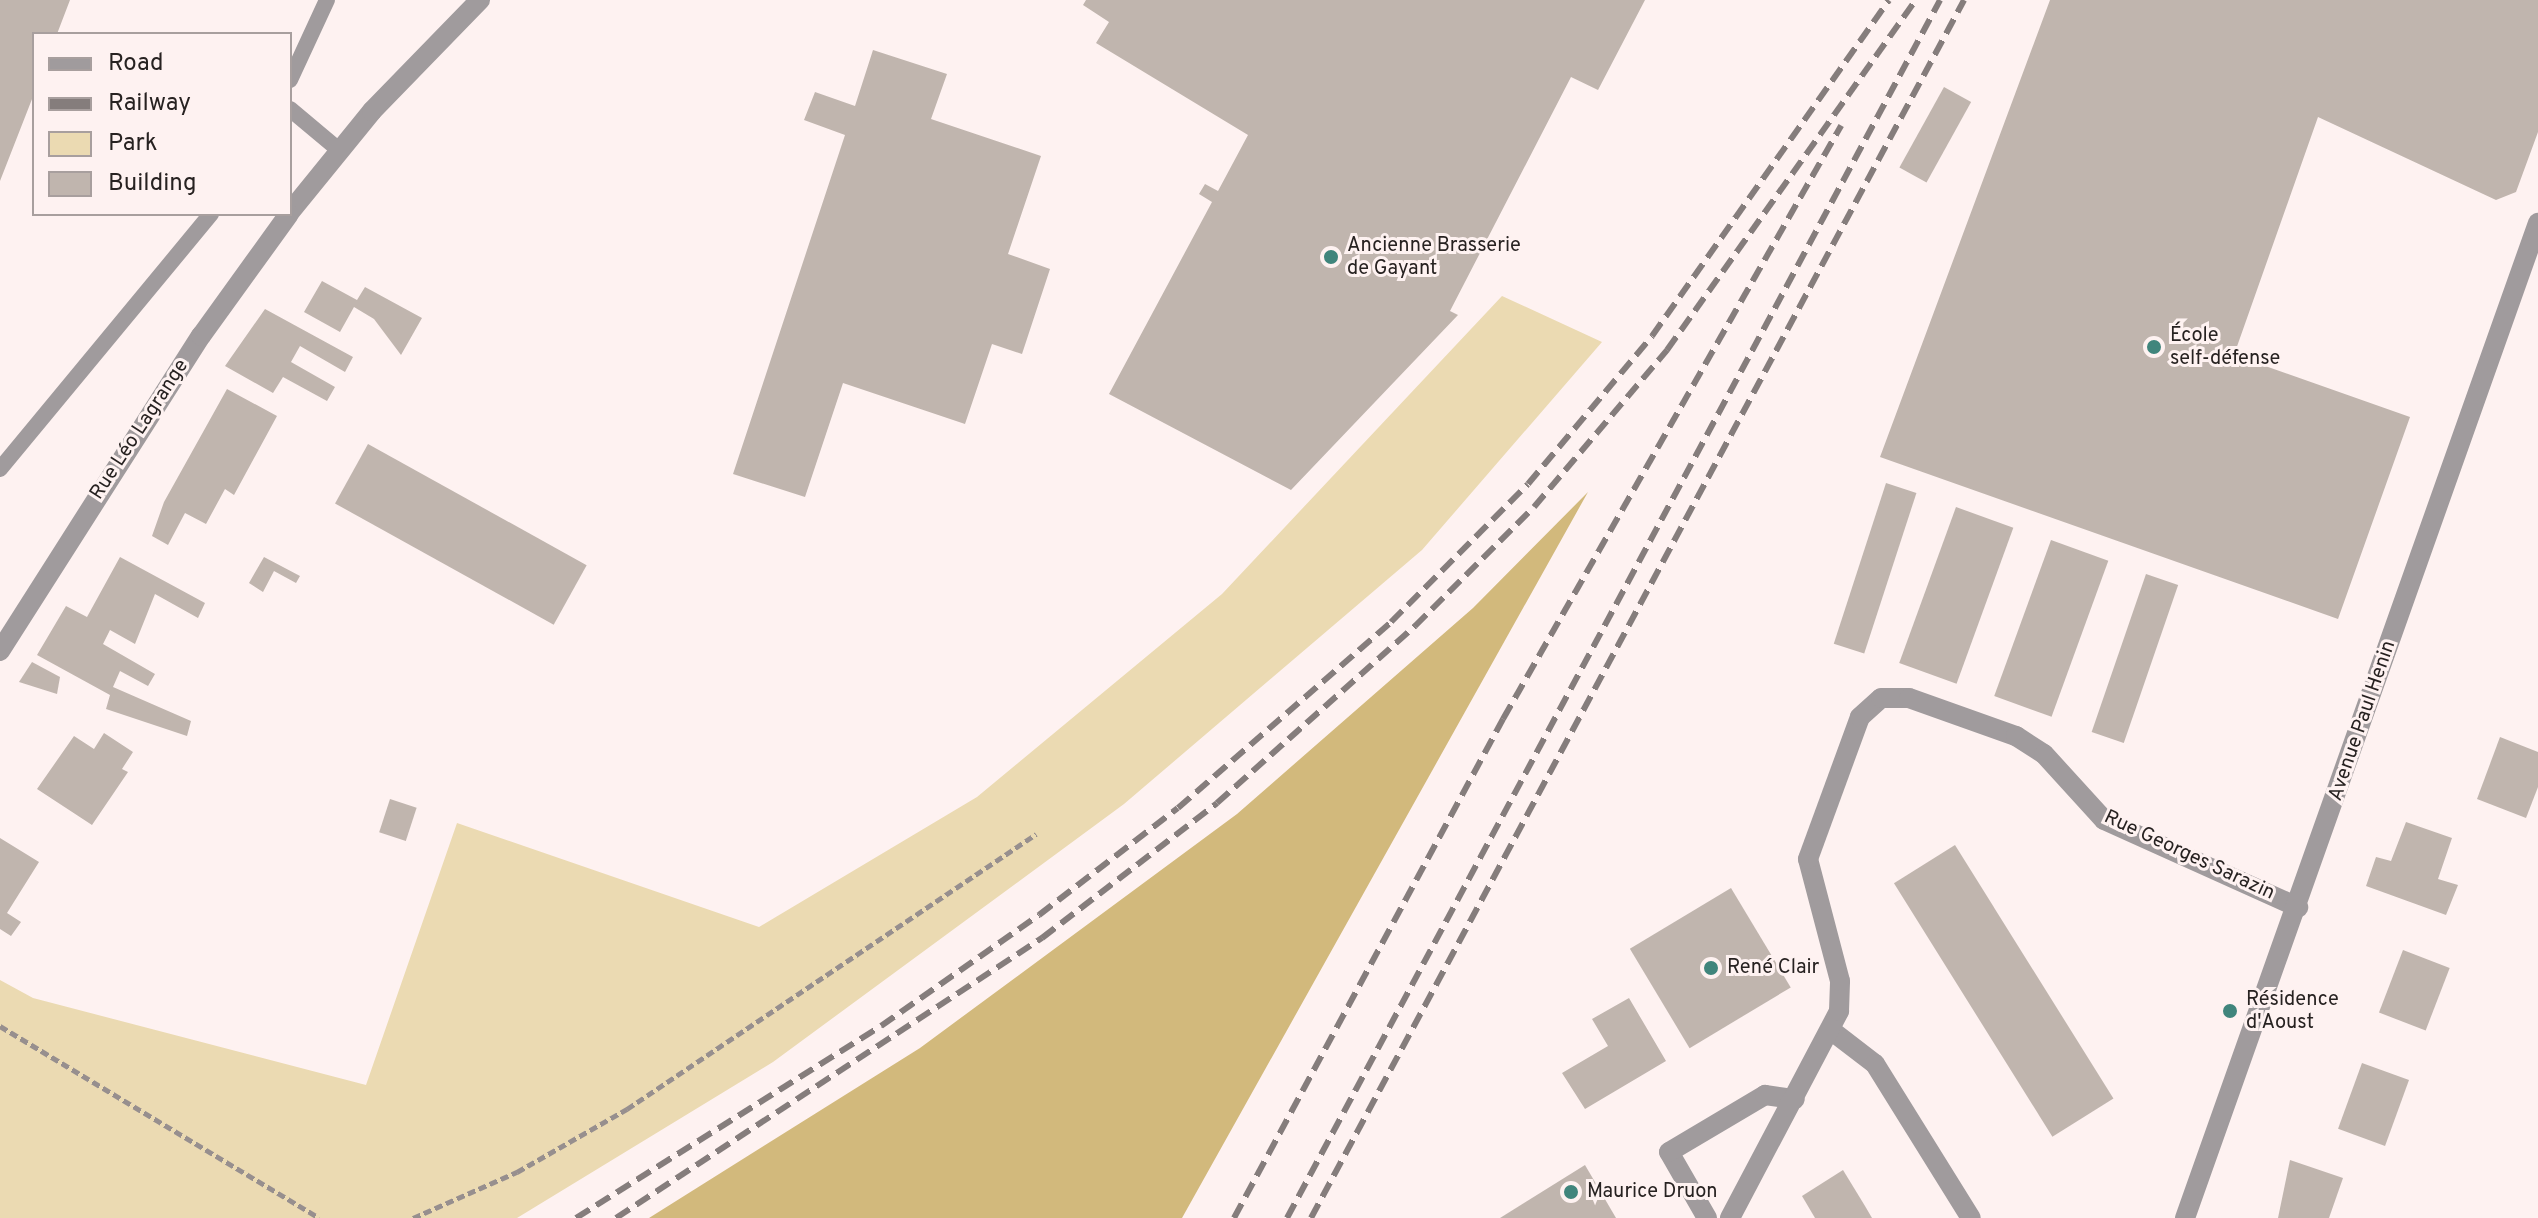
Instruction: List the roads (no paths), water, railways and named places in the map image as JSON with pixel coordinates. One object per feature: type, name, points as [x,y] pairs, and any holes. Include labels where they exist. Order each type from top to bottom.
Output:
[{"type":"street","name":"Rue Léo Lagrange","points":[[292,209],[339,150],[480,0]]},
{"type":"street","name":"Rue Léo Lagrange","points":[[0,651],[192,349],[287,216]]},
{"type":"street","name":"Avenue Paul Henin","points":[[2185,1218],[2298,907],[2538,223]]},
{"type":"street","name":"Rue Georges Sarazin","points":[[1730,1218],[1832,1031],[1840,981],[1808,859],[1860,717],[1881,698],[1909,698],[2023,739],[2104,820],[2298,907]]},
{"type":"street","points":[[1832,1031],[1875,1064],[1971,1218]]},
{"type":"street","points":[[1707,1218],[1669,1152],[1765,1095],[1795,1099]]},
{"type":"lane","points":[[292,76],[327,0]]},
{"type":"lane","points":[[292,113],[339,150]]},
{"type":"lane","points":[[0,469],[209,216]]},
{"type":"railway","points":[[576,1218],[881,1026],[1039,915],[1178,808],[1391,622],[1528,484],[1652,336],[1889,0]]},
{"type":"railway","points":[[616,1218],[1042,938],[1217,803],[1415,626],[1534,507],[1667,350],[1916,0]]},
{"type":"railway","points":[[1287,1218],[1940,0]]},
{"type":"railway","points":[[1311,1218],[1964,0]]},
{"type":"railway","points":[[1234,1218],[1503,719],[1841,126]]},
{"type":"place","name":"Ancienne Brasserie de Gayant","points":[[1331,257]]},
{"type":"place","name":"École self-défense","points":[[2154,347]]},
{"type":"place","name":"René Clair","points":[[1711,968]]},
{"type":"place","name":"Résidence d'Aoust","points":[[2230,1011]]},
{"type":"place","name":"Maurice Druon","points":[[1571,1192]]}]
